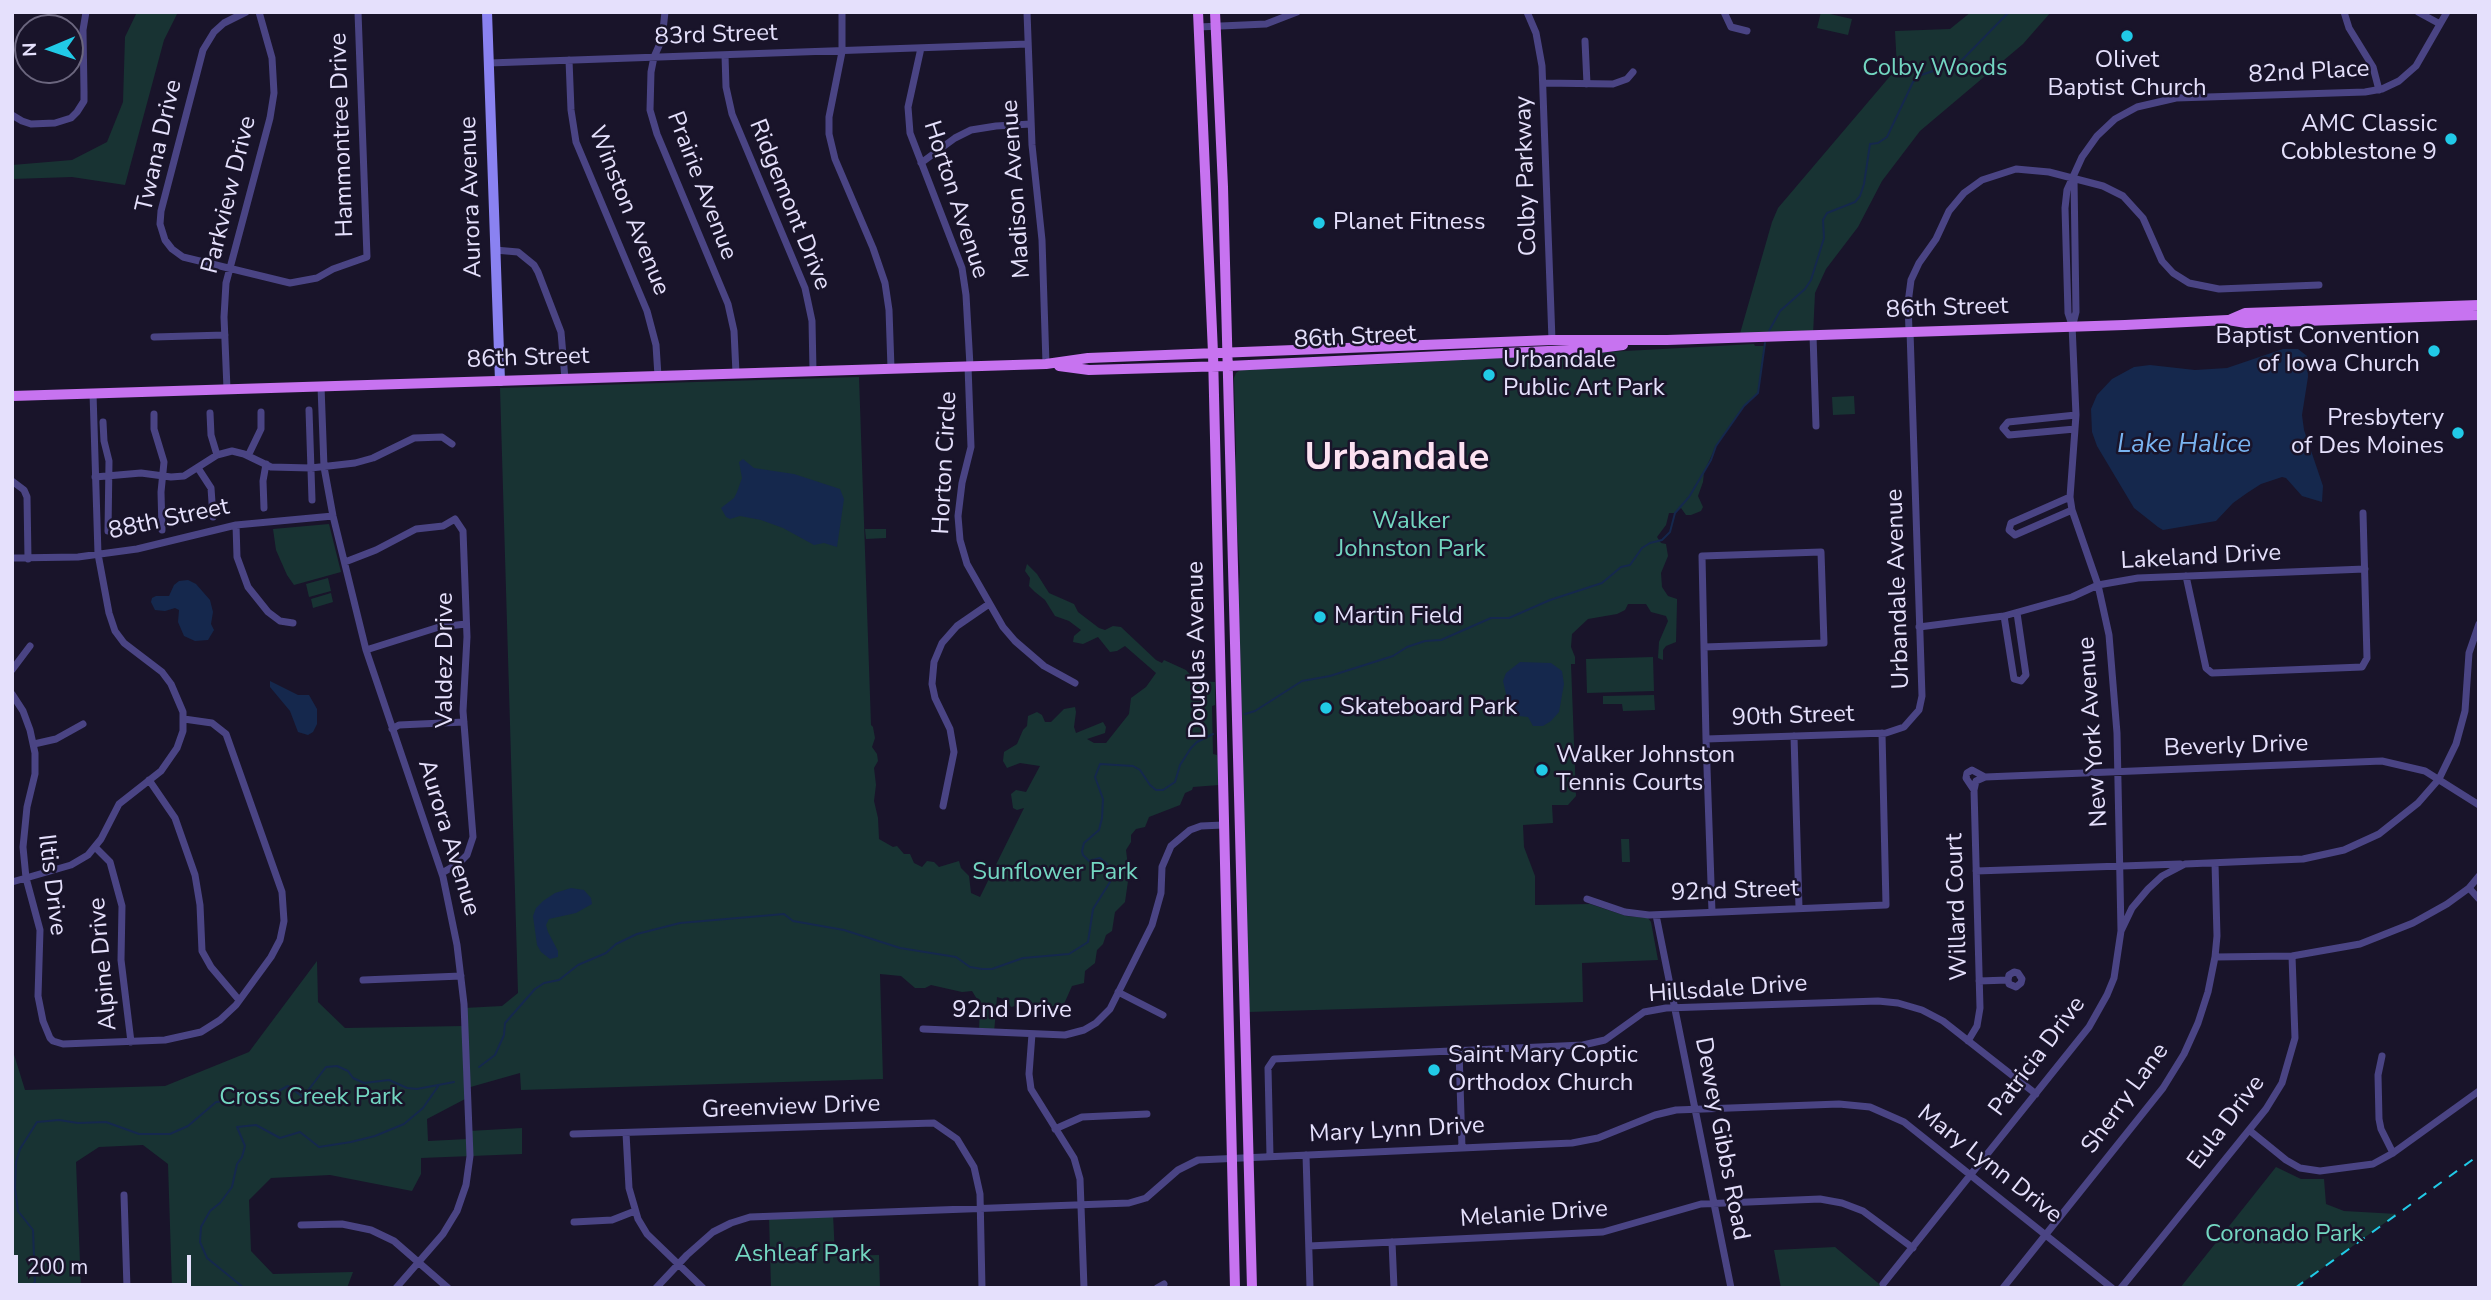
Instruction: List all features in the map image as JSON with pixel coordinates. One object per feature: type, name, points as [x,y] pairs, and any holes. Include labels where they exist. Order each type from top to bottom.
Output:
[{"type":"main road","name":"Douglas Avenue","points":[[1198,12],[1213,354],[1235,1288]]},
{"type":"main road","name":"Douglas Avenue","points":[[1214,12],[1228,353],[1252,1288]]},
{"type":"main road","points":[[1205,147],[1209,182],[1216,187],[1223,187]]},
{"type":"main road","name":"86th Street","points":[[2228,320],[2245,313],[2479,305]]},
{"type":"main road","name":"86th Street","points":[[12,396],[1046,364],[1088,358],[1552,340],[1667,340],[2228,320],[2246,323],[2479,316]]},
{"type":"main road","name":"86th Street","points":[[1046,364],[1089,370],[1228,366],[1591,349],[1667,340]]},
{"type":"street","points":[[12,115],[31,124],[65,121],[81,107],[84,91],[83,30],[86,12]]},
{"type":"street","name":"Twana Drive","points":[[230,269],[183,257],[172,249],[162,232],[161,211],[203,50],[214,32],[224,23],[246,12]]},
{"type":"street","name":"Parkview Drive","points":[[227,389],[224,300],[274,93],[272,58],[260,12]]},
{"type":"street","name":"Hammontree Drive","points":[[230,269],[276,281],[297,283],[317,278],[333,269],[367,257],[358,12]]},
{"type":"street","name":"Aurora Avenue","points":[[487,12],[499,380]]},
{"type":"street","name":"Prairie Avenue","points":[[664,12],[662,39],[654,57],[649,84],[653,122],[727,304],[734,331],[736,373]]},
{"type":"street","points":[[842,12],[843,50],[829,117],[829,134],[835,159],[885,283],[891,368]]},
{"type":"street","name":"Madison Avenue","points":[[1027,12],[1031,124],[1042,240],[1046,364]]},
{"type":"street","points":[[1198,27],[1266,24],[1297,12]]},
{"type":"street","name":"Colby Parkway","points":[[1527,12],[1538,41],[1543,83],[1552,340]]},
{"type":"street","points":[[1724,12],[1731,27],[1747,31]]},
{"type":"street","points":[[2344,12],[2350,28],[2373,67],[2379,90]]},
{"type":"street","points":[[2418,12],[2441,24]]},
{"type":"street","name":"82nd Place","points":[[2176,98],[2379,90],[2395,84],[2408,74],[2421,59],[2447,12]]},
{"type":"street","points":[[1585,41],[1587,85]]},
{"type":"street","name":"83rd Street","points":[[489,63],[1028,44]]},
{"type":"street","name":"Horton Avenue","points":[[921,48],[908,116],[912,142],[962,268],[969,366]]},
{"type":"street","name":"Ridgemont Drive","points":[[725,55],[726,87],[732,114],[805,288],[812,321],[813,371]]},
{"type":"street","name":"Winston Avenue","points":[[569,60],[571,110],[576,142],[647,311],[656,345],[658,376]]},
{"type":"street","points":[[1543,83],[1613,84],[1627,79],[1633,72]]},
{"type":"street","name":"New York Avenue","points":[[2121,931],[2115,683],[2109,635],[2098,586],[2070,497],[2076,429],[2072,326],[2076,313],[2074,178],[2089,146],[2115,119],[2150,102],[2176,98]]},
{"type":"street","points":[[920,163],[971,130],[1031,124]]},
{"type":"street","name":"Urbandale Avenue","points":[[1882,733],[1904,727],[1919,710],[1922,695],[1908,303],[1911,280],[1950,211],[1964,193],[1992,175],[2015,169],[2038,169],[2074,178],[2103,186],[2123,196],[2143,218],[2155,249],[2166,266],[2189,283],[2219,289],[2319,285]]},
{"type":"street","points":[[495,250],[518,252],[534,265],[538,272],[561,332],[565,379]]},
{"type":"street","points":[[154,337],[225,335]]},
{"type":"street","points":[[1813,335],[1816,425]]},
{"type":"street","name":"Horton Circle","points":[[969,366],[971,447],[959,499],[958,527],[967,564],[1003,627],[1044,666],[1075,683]]},
{"type":"street","name":"Aurora Avenue","points":[[321,386],[324,467],[333,516],[366,650],[442,873],[461,976],[470,1163],[466,1185],[451,1223],[396,1288]]},
{"type":"street","points":[[12,881],[71,865],[95,847],[119,804],[161,771],[173,755],[183,731],[184,719],[179,698],[167,678],[124,643],[115,631],[108,613],[98,554],[93,393]]},
{"type":"street","points":[[309,410],[312,500]]},
{"type":"street","points":[[248,456],[261,429],[261,412]]},
{"type":"street","points":[[210,413],[211,435],[217,456]]},
{"type":"street","points":[[154,414],[154,429],[164,462],[160,492],[162,530]]},
{"type":"street","points":[[2076,415],[2008,422],[2003,428],[2009,435],[2076,429]]},
{"type":"street","points":[[103,422],[109,475],[108,531]]},
{"type":"street","points":[[95,477],[141,473],[184,476],[217,456],[232,451],[282,468],[311,468],[373,458],[414,438],[442,437],[452,444]]},
{"type":"street","points":[[264,508],[263,481],[266,464]]},
{"type":"street","points":[[198,468],[211,488],[213,517]]},
{"type":"street","points":[[12,481],[27,497],[28,559]]},
{"type":"street","points":[[2070,497],[2011,523],[2009,530],[2015,535],[2072,510]]},
{"type":"street","points":[[2186,576],[2206,668],[2215,673],[2365,665],[2363,513]]},
{"type":"street","name":"88th Street","points":[[12,558],[76,557],[137,549],[236,525],[333,516]]},
{"type":"street","name":"Valdez Drive","points":[[345,562],[376,551],[416,529],[443,526],[455,519],[463,531],[466,624],[464,722],[473,837],[467,855],[442,873]]},
{"type":"street","points":[[236,525],[237,557],[248,587],[268,612],[280,621],[293,623]]},
{"type":"street","points":[[1704,647],[1824,643],[1821,552],[1702,556],[1706,739],[1712,912]]},
{"type":"street","name":"Lakeland Drive","points":[[1919,627],[2004,616],[2072,597],[2098,586],[2138,578],[2365,569]]},
{"type":"street","points":[[943,806],[954,752],[950,729],[935,698],[932,684],[934,662],[946,637],[989,604]]},
{"type":"street","points":[[2004,616],[2014,679],[2021,681],[2026,675],[2017,612]]},
{"type":"street","points":[[366,650],[439,627],[466,624]]},
{"type":"street","name":"Patricia Drive","points":[[1884,1284],[2099,1012],[2114,978],[2121,931],[2132,908],[2162,876],[2185,864],[2303,859],[2344,850],[2379,834],[2418,803],[2439,779],[2460,733],[2465,711],[2469,653],[2479,624]]},
{"type":"street","points":[[12,670],[30,646]]},
{"type":"street","name":"Iltis Drive","points":[[12,694],[23,711],[34,744],[35,774],[23,833],[26,878],[40,930],[37,984],[40,1009],[53,1041],[63,1044],[131,1042]]},
{"type":"street","points":[[131,1042],[177,1039],[201,1032],[220,1020],[239,1000],[271,957],[280,940],[285,911],[281,889],[226,734],[212,723],[184,719]]},
{"type":"street","points":[[392,729],[399,725],[464,722]]},
{"type":"street","points":[[34,744],[56,739],[83,724]]},
{"type":"street","name":"90th Street","points":[[1706,739],[1882,733]]},
{"type":"street","name":"92nd Street","points":[[1587,899],[1625,912],[1656,915],[1886,905],[1882,733]]},
{"type":"street","points":[[1794,736],[1799,908]]},
{"type":"street","name":"Beverly Drive","points":[[1968,773],[1972,770],[1985,777],[2382,761],[2411,766],[2439,779],[2479,805]]},
{"type":"street","name":"Willard Court","points":[[1968,773],[1966,778],[1974,790],[1979,981],[1979,1019],[1968,1041]]},
{"type":"street","points":[[1974,790],[1976,781],[1985,777]]},
{"type":"street","points":[[149,780],[175,817],[195,875],[200,905],[202,951],[211,967],[239,1000]]},
{"type":"street","name":"92nd Drive","points":[[923,1029],[1065,1035],[1084,1030],[1106,1014],[1155,915],[1161,893],[1162,867],[1171,846],[1190,830],[1201,826],[1223,825]]},
{"type":"street","name":"Alpine Drive","points":[[95,847],[110,862],[122,905],[121,960],[131,1042]]},
{"type":"street","name":"Sherry Lane","points":[[2003,1288],[2163,1088],[2184,1054],[2208,992],[2215,957],[2215,863]]},
{"type":"street","points":[[1976,872],[2185,864]]},
{"type":"street","points":[[2215,957],[2292,956],[2333,951],[2387,935],[2447,904],[2469,888],[2479,876]]},
{"type":"street","points":[[2469,888],[2479,899]]},
{"type":"street","name":"Dewey Gibbs Road","points":[[1656,915],[1731,1288]]},
{"type":"street","name":"Eula Drive","points":[[2121,1288],[2275,1096],[2292,1054],[2296,1023],[2292,956]]},
{"type":"street","points":[[363,980],[461,976]]},
{"type":"street","points":[[1979,981],[2008,980]]},
{"type":"street","points":[[1118,992],[1163,1015]]},
{"type":"street","name":"Hillsdale Drive","points":[[1270,1156],[1268,1068],[1271,1061],[1593,1044],[1617,1033],[1644,1012],[1675,1008],[1878,1001],[1898,1003],[1933,1015],[2036,1094]]},
{"type":"street","points":[[1032,1034],[1029,1074],[1031,1089],[1074,1158],[1080,1179],[1084,1288]]},
{"type":"street","points":[[1459,1050],[1462,1148]]},
{"type":"street","points":[[2382,1056],[2378,1075],[2379,1119],[2393,1153]]},
{"type":"street","points":[[2249,1130],[2291,1164],[2310,1171],[2373,1164],[2393,1153],[2479,1091]]},
{"type":"street","name":"Mary Lynn Drive","points":[[656,1288],[713,1232],[750,1217],[1135,1202],[1146,1198],[1187,1164],[1198,1160],[1585,1141],[1676,1110],[1839,1104],[1870,1107],[1904,1122],[2112,1288]]},
{"type":"street","points":[[1055,1129],[1082,1117],[1147,1114]]},
{"type":"street","name":"Greenview Drive","points":[[573,1134],[927,1122],[941,1126],[957,1139],[970,1160],[977,1183],[980,1209]]},
{"type":"street","points":[[626,1133],[629,1188],[635,1211],[647,1234],[703,1288]]},
{"type":"street","points":[[1306,1155],[1310,1288]]},
{"type":"street","points":[[124,1195],[127,1288]]},
{"type":"street","name":"Melanie Drive","points":[[1309,1246],[1603,1232],[1671,1211],[1714,1203],[1820,1199],[1842,1203],[1873,1216],[1913,1248]]},
{"type":"street","points":[[980,1209],[982,1288]]},
{"type":"street","points":[[574,1222],[612,1220],[635,1211]]},
{"type":"street","points":[[302,1225],[342,1224],[369,1229],[394,1241],[448,1288]]},
{"type":"street","points":[[1392,1242],[1394,1288]]},
{"type":"green space","points":[[137,12],[178,12],[164,40],[125,185],[72,177],[12,179],[12,165],[72,160],[107,142],[123,102],[125,37]]},
{"type":"green space","points":[[1821,12],[1852,19],[1848,35],[1817,28]]},
{"type":"green space","name":"Colby Woods","points":[[1971,12],[2051,12],[2023,44],[1920,131],[1882,181],[1858,227],[1826,269],[1815,293],[1813,335],[1739,337],[1778,208],[1897,68],[1895,31],[1950,29]]},
{"type":"green space","name":"Walker Johnston Park","points":[[1754,344],[1764,346],[1758,393],[1744,406],[1716,446],[1704,472],[1698,496],[1703,507],[1701,511],[1686,515],[1681,508],[1675,513],[1669,513],[1666,525],[1657,537],[1661,543],[1666,544],[1668,556],[1661,573],[1662,587],[1668,596],[1677,599],[1676,642],[1663,650],[1663,660],[1658,658],[1659,642],[1668,621],[1666,616],[1651,612],[1646,604],[1628,604],[1625,610],[1617,614],[1588,619],[1572,634],[1571,647],[1575,657],[1575,664],[1571,664],[1576,796],[1568,805],[1552,805],[1553,823],[1523,825],[1524,847],[1535,876],[1535,905],[1590,904],[1626,916],[1648,918],[1658,960],[1582,963],[1583,1002],[1248,1012],[1237,606],[1240,573],[1234,481],[1236,373],[1240,370],[1300,366],[1332,367]]},
{"type":"green space","points":[[859,377],[871,725],[875,738],[872,747],[878,761],[874,768],[874,801],[879,839],[893,847],[897,846],[904,854],[910,854],[914,863],[922,867],[927,861],[934,862],[939,867],[959,861],[961,868],[969,876],[971,893],[980,897],[1024,808],[1013,808],[1011,794],[1016,790],[1026,792],[1040,766],[1020,763],[1007,768],[1003,761],[1004,752],[1017,744],[1027,726],[1028,716],[1037,712],[1045,722],[1051,722],[1064,709],[1075,707],[1076,733],[1103,722],[1105,733],[1087,739],[1094,743],[1106,743],[1129,714],[1131,698],[1146,687],[1156,673],[1125,646],[1110,652],[1098,637],[1083,644],[1073,642],[1074,636],[1081,630],[1069,621],[1055,616],[1045,600],[1029,586],[1030,578],[1025,571],[1027,564],[1049,593],[1074,604],[1078,612],[1099,628],[1105,630],[1113,626],[1121,627],[1156,660],[1162,663],[1164,660],[1186,670],[1196,681],[1215,682],[1215,705],[1212,706],[1213,754],[1217,755],[1218,759],[1219,785],[1193,787],[1185,793],[1180,805],[1149,817],[1145,827],[1136,829],[1131,835],[1131,842],[1126,850],[1129,874],[1125,902],[1115,912],[1112,931],[1106,935],[1097,950],[1095,963],[1085,971],[1084,983],[1072,986],[1064,1004],[1056,1004],[1049,1009],[1025,1004],[1011,1007],[1007,1000],[997,997],[994,1033],[979,1032],[980,1004],[972,991],[962,992],[931,985],[915,988],[901,976],[880,974],[883,1079],[521,1090],[520,1073],[467,1088],[467,1098],[427,1119],[428,1141],[468,1139],[469,1131],[522,1128],[522,1154],[421,1158],[421,1174],[412,1191],[330,1175],[271,1178],[249,1200],[251,1251],[273,1274],[353,1272],[347,1288],[172,1288],[168,1164],[143,1145],[99,1147],[76,1162],[81,1288],[12,1288],[12,1048],[25,1090],[165,1086],[249,1052],[317,961],[318,1002],[345,1028],[464,1026],[464,1008],[502,1006],[518,993],[500,388]]},
{"type":"green space","points":[[1854,396],[1855,414],[1833,415],[1832,397]]},
{"type":"green space","points":[[329,524],[341,572],[294,585],[276,550],[273,529]]},
{"type":"green space","points":[[865,529],[886,529],[886,538],[866,539]]},
{"type":"green space","points":[[328,578],[331,591],[309,597],[306,584]]},
{"type":"green space","points":[[331,593],[333,602],[313,608],[311,599]]},
{"type":"green space","points":[[1653,657],[1654,691],[1587,693],[1586,659]]},
{"type":"green space","points":[[1654,695],[1655,710],[1623,711],[1622,704],[1603,704],[1603,696]]},
{"type":"green space","points":[[1621,839],[1629,839],[1630,862],[1622,862]]},
{"type":"green space","name":"Coronado Park","points":[[2276,1167],[2301,1179],[2324,1179],[2326,1204],[2344,1211],[2397,1214],[2295,1288],[2180,1288]]},
{"type":"green space","name":"Ashleaf Park","points":[[833,1214],[835,1256],[879,1255],[880,1288],[771,1288],[769,1216]]},
{"type":"green space","points":[[1835,1247],[1884,1288],[1781,1288],[1774,1250]]},
{"type":"water","name":"Lake Halice","points":[[2283,349],[2298,349],[2307,356],[2308,377],[2302,415],[2304,430],[2323,486],[2322,502],[2302,496],[2282,477],[2261,484],[2247,493],[2216,521],[2163,530],[2134,508],[2097,446],[2092,432],[2091,409],[2097,395],[2112,379],[2134,367],[2150,365],[2195,370],[2227,368]]},
{"type":"water","points":[[743,459],[754,468],[794,474],[840,489],[844,499],[837,547],[824,543],[814,545],[783,528],[761,520],[740,516],[730,519],[726,517],[721,508],[734,498],[737,492],[742,478],[739,462]]},
{"type":"water","points":[[188,580],[196,584],[210,600],[213,612],[211,624],[214,630],[208,640],[195,641],[184,636],[178,622],[179,610],[155,610],[151,602],[156,596],[169,596],[174,585]]},
{"type":"water","points":[[1520,662],[1551,663],[1562,671],[1564,684],[1559,712],[1543,726],[1533,726],[1528,717],[1511,715],[1503,681],[1506,673]]},
{"type":"water","points":[[270,681],[298,695],[309,695],[317,709],[317,724],[313,732],[308,735],[298,732],[290,711],[270,687]]},
{"type":"water","points":[[571,888],[584,890],[591,898],[592,904],[576,913],[549,919],[546,925],[558,951],[558,957],[550,959],[537,945],[533,916],[543,901],[555,893]]},
{"type":"waterway","points":[[1769,331],[1780,311],[1805,289],[1811,280],[1824,238],[1823,220],[1827,213],[1855,202],[1860,196],[1870,144],[1878,143],[1887,137],[1913,82],[1921,75],[1960,62],[2009,12]]},
{"type":"waterway","points":[[1245,714],[1255,711],[1302,681],[1330,676],[1393,656],[1407,647],[1425,641],[1441,640],[1491,618],[1509,618],[1550,600],[1602,583],[1621,567],[1630,565],[1642,548],[1662,540],[1670,532],[1675,513],[1689,497],[1711,460],[1716,446],[1744,406],[1758,393],[1765,343]]},
{"type":"waterway","points":[[479,1067],[495,1055],[504,1035],[505,1023],[535,989],[544,983],[559,980],[578,965],[606,953],[616,944],[637,934],[680,923],[784,914],[793,921],[844,930],[900,948],[956,957],[970,967],[982,969],[992,969],[1023,958],[1069,954],[1088,942],[1093,909],[1110,882],[1111,872],[1107,864],[1100,858],[1089,861],[1082,851],[1084,843],[1099,830],[1102,818],[1103,799],[1095,777],[1100,764],[1133,766],[1140,770],[1156,790],[1163,790],[1175,782],[1180,765],[1191,748],[1213,734]]},
{"type":"waterway","points":[[29,1288],[35,1282],[33,1230],[18,1211],[16,1162],[20,1149],[37,1122],[106,1122],[139,1134],[170,1134],[188,1126],[216,1102],[241,1100],[255,1092],[273,1094],[288,1086],[303,1097],[326,1067],[337,1066],[364,1083],[389,1080],[407,1088],[417,1089],[454,1082]]},
{"type":"waterway","points":[[244,1288],[207,1258],[200,1242],[201,1227],[210,1211],[232,1187],[237,1164],[242,1157],[245,1146],[237,1127],[256,1125],[280,1138],[300,1132],[319,1147],[351,1142],[404,1124],[423,1108],[439,1085]]},
{"type":"railway","points":[[2295,1288],[2479,1155]]},
{"type":"place","name":"Olivet Baptist Church","points":[[2127,36]]},
{"type":"place","name":"AMC Classic Cobblestone 9","points":[[2451,139]]},
{"type":"place","name":"Planet Fitness","points":[[1319,223]]},
{"type":"place","name":"Baptist Convention of Iowa Church","points":[[2434,351]]},
{"type":"place","name":"Urbandale Public Art Park","points":[[1489,375]]},
{"type":"place","name":"Presbytery of Des Moines","points":[[2458,433]]},
{"type":"place","name":"Martin Field","points":[[1320,617]]},
{"type":"place","name":"Skateboard Park","points":[[1326,708]]},
{"type":"place","name":"Walker Johnston Tennis Courts","points":[[1542,770]]},
{"type":"place","name":"Saint Mary Coptic Orthodox Church","points":[[1434,1070]]},
{"type":"district","name":"Urbandale","points":[[1397,460]]},
{"type":"park label","name":"Sunflower Park","points":[[1055,873]]},
{"type":"park label","name":"Cross Creek Park","points":[[311,1098]]}]
